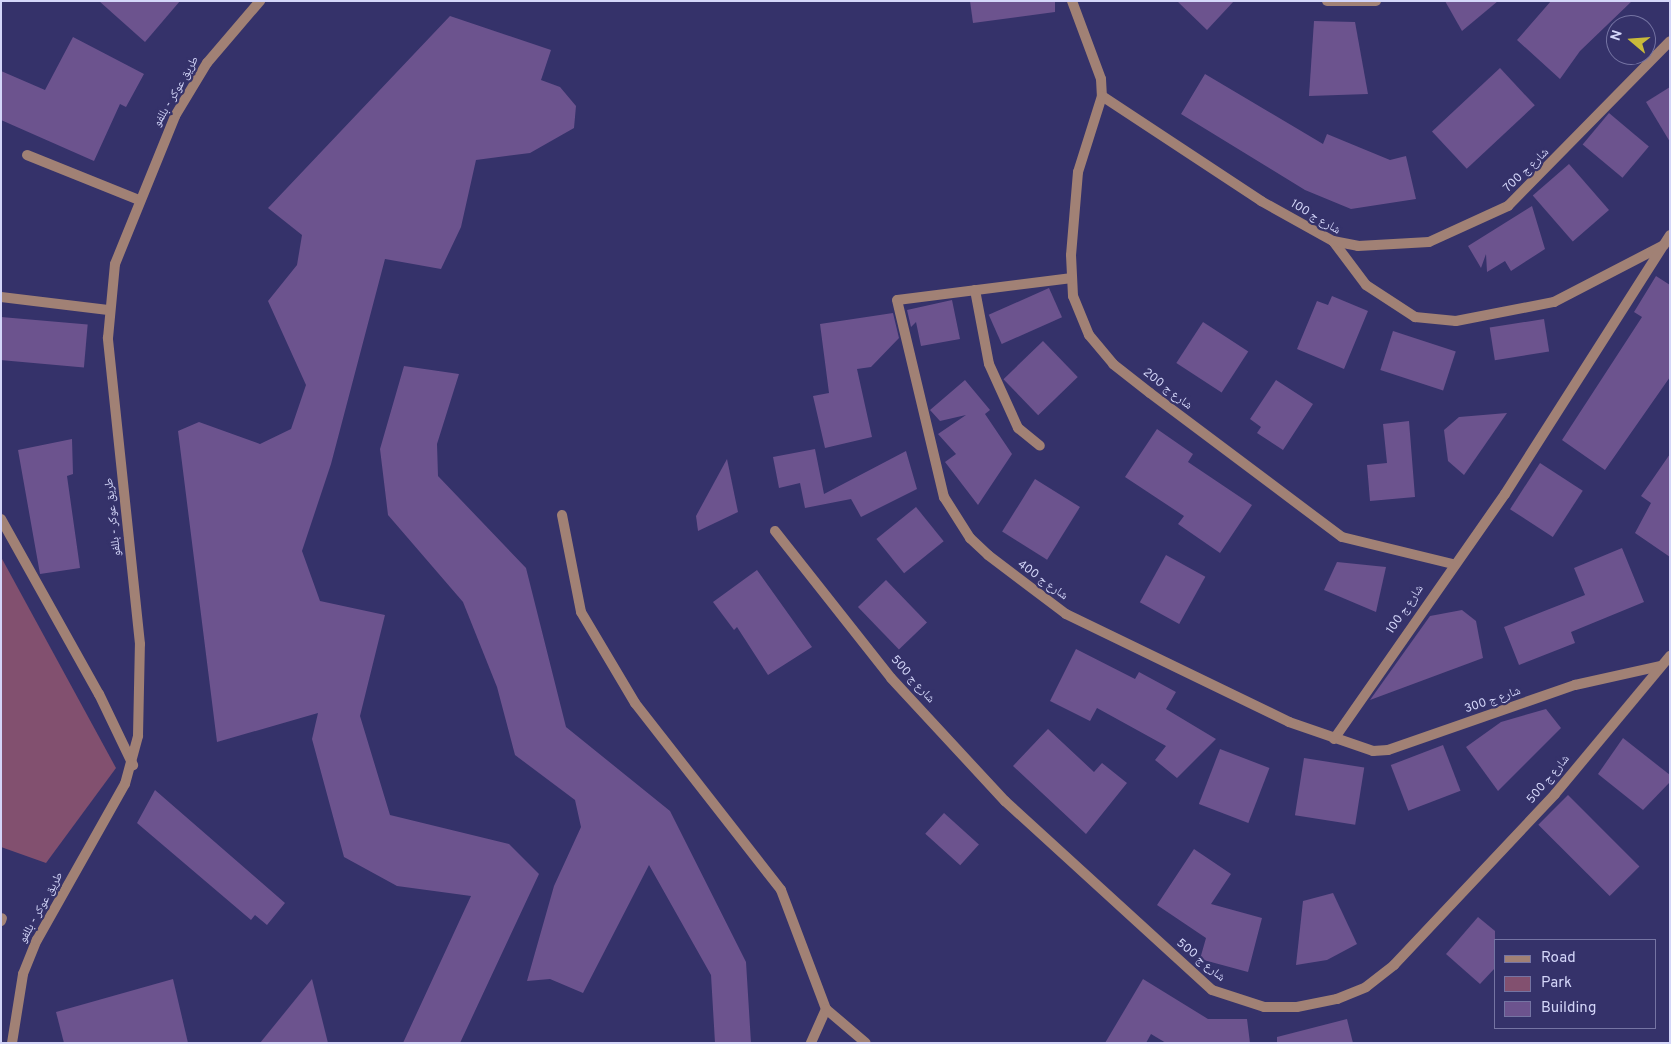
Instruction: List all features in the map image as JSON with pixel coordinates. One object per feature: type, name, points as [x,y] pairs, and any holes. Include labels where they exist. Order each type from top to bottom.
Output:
[{"type":"street","name":"طريق عوكر - بللفو","points":[[12,1043],[23,974],[37,940],[133,765],[141,703],[140,644],[108,310],[115,264],[139,200],[175,116],[207,63],[260,1]]},
{"type":"street","points":[[1072,1],[1098,68],[1102,96]]},
{"type":"street","points":[[1327,1],[1376,1]]},
{"type":"street","name":"شارع ج 700","points":[[1333,241],[1366,246],[1429,242],[1508,206],[1670,41]]},
{"type":"street","name":"شارع ج 100","points":[[1102,96],[1261,201],[1333,241],[1381,298],[1415,317],[1438,321],[1490,317],[1554,302],[1664,245]]},
{"type":"street","name":"شارع ج 200","points":[[1102,96],[1078,172],[1072,278],[1078,312],[1101,352],[1319,522],[1355,542],[1453,564]]},
{"type":"street","points":[[27,155],[139,200]]},
{"type":"street","name":"شارع ج 100","points":[[1334,739],[1453,564],[1505,494],[1670,235]]},
{"type":"street","points":[[1040,446],[1018,428],[989,364],[975,290],[1072,278]]},
{"type":"street","name":"شارع ج 400","points":[[975,290],[898,300],[934,467],[944,497],[970,538],[1066,614],[1334,739]]},
{"type":"street","points":[[1,297],[108,310]]},
{"type":"street","points":[[562,515],[581,612],[635,703],[781,890],[826,1009],[866,1043]]},
{"type":"street","points":[[1,519],[99,694],[133,765]]},
{"type":"street","name":"شارع ج 500","points":[[775,531],[891,678],[1005,800],[1212,990],[1264,1007],[1297,1007],[1337,999],[1366,987],[1394,965],[1555,794],[1670,656]]},
{"type":"street","name":"شارع ج 300","points":[[1334,739],[1373,751],[1388,750],[1575,685],[1661,666]]},
{"type":"street","points":[[811,1043],[826,1009]]},
{"type":"green space","points":[[1,557],[116,768],[46,863],[1,847]]},
{"type":"building","points":[[99,1],[180,1],[145,42]]},
{"type":"building","points":[[970,1],[1055,1],[1055,12],[973,23]]},
{"type":"building","points":[[1177,1],[1234,1],[1207,30]]},
{"type":"building","points":[[1445,1],[1498,1],[1462,31]]},
{"type":"building","points":[[1551,1],[1632,1],[1617,15],[1606,15],[1606,26],[1580,51],[1560,79],[1517,40]]},
{"type":"building","points":[[450,16],[551,50],[541,80],[560,87],[576,106],[574,128],[530,153],[476,160],[461,227],[441,269],[385,259],[331,464],[302,551],[320,601],[385,615],[360,716],[390,815],[509,844],[539,874],[460,1043],[403,1043],[471,896],[397,886],[344,857],[312,739],[318,713],[217,742],[178,431],[199,422],[260,444],[291,429],[306,385],[268,301],[297,265],[302,235],[268,208]]},
{"type":"building","points":[[1314,21],[1355,22],[1368,94],[1309,96]]},
{"type":"building","points":[[73,37],[144,74],[126,107],[120,104],[94,161],[1,120],[1,71],[45,90]]},
{"type":"building","points":[[1500,68],[1535,105],[1467,169],[1432,131]]},
{"type":"building","points":[[1205,74],[1323,144],[1327,134],[1390,160],[1406,156],[1416,199],[1351,209],[1305,190],[1181,114]]},
{"type":"building","points":[[1670,87],[1670,142],[1646,102]]},
{"type":"building","points":[[1609,113],[1649,146],[1622,178],[1583,144]]},
{"type":"building","points":[[1569,164],[1609,210],[1573,242],[1533,195]]},
{"type":"building","points":[[1532,206],[1545,249],[1511,271],[1505,261],[1487,272],[1486,254],[1481,268],[1468,246]]},
{"type":"building","points":[[1656,276],[1670,285],[1670,377],[1605,470],[1562,440],[1642,317],[1634,312]]},
{"type":"building","points":[[1049,288],[1062,317],[1002,344],[989,315]]},
{"type":"building","points":[[1332,296],[1368,311],[1344,369],[1297,349],[1317,301],[1328,305]]},
{"type":"building","points":[[952,300],[960,339],[921,346],[916,322],[911,327],[907,310]]},
{"type":"building","points":[[893,313],[899,338],[871,367],[857,369],[872,437],[825,448],[813,396],[829,393],[820,324]]},
{"type":"building","points":[[1,317],[88,325],[84,367],[1,360]]},
{"type":"building","points":[[1544,319],[1549,352],[1495,360],[1490,328]]},
{"type":"building","points":[[1203,322],[1248,351],[1222,393],[1176,363]]},
{"type":"building","points":[[1393,331],[1456,351],[1443,390],[1380,370]]},
{"type":"building","points":[[1043,341],[1078,377],[1038,415],[1003,379]]},
{"type":"building","points":[[404,366],[459,374],[437,444],[438,476],[526,568],[566,727],[670,811],[746,962],[751,1043],[715,1043],[711,975],[649,865],[583,993],[550,979],[527,981],[554,886],[581,827],[575,800],[515,755],[497,687],[463,602],[388,515],[380,449]]},
{"type":"building","points":[[965,380],[990,410],[985,414],[1012,454],[978,505],[945,462],[956,454],[938,434],[966,415],[940,421],[930,410]]},
{"type":"building","points":[[1276,380],[1313,404],[1283,450],[1257,433],[1261,427],[1250,419]]},
{"type":"building","points":[[1507,413],[1464,475],[1448,461],[1444,430],[1459,417]]},
{"type":"building","points":[[1409,421],[1415,497],[1370,501],[1367,465],[1387,463],[1383,424]]},
{"type":"building","points":[[1157,429],[1193,454],[1188,462],[1252,505],[1220,553],[1178,524],[1184,516],[1125,477]]},
{"type":"building","points":[[72,439],[73,474],[67,476],[80,568],[40,574],[18,450]]},
{"type":"building","points":[[815,449],[824,494],[906,451],[917,489],[861,517],[851,499],[805,508],[800,483],[779,488],[773,457]]},
{"type":"building","points":[[1670,454],[1670,557],[1635,533],[1651,503],[1641,496]]},
{"type":"building","points":[[727,459],[738,512],[698,531],[696,516]]},
{"type":"building","points":[[1540,463],[1583,491],[1553,537],[1510,509]]},
{"type":"building","points":[[1035,479],[1080,507],[1047,560],[1002,532]]},
{"type":"building","points":[[916,507],[944,541],[904,573],[876,539]]},
{"type":"building","points":[[1622,548],[1644,602],[1571,632],[1575,643],[1519,665],[1504,627],[1585,595],[1574,568]]},
{"type":"building","points":[[1166,555],[1205,577],[1179,624],[1140,602]]},
{"type":"building","points":[[1337,562],[1386,567],[1376,612],[1324,590]]},
{"type":"building","points":[[757,570],[812,647],[768,675],[737,627],[734,630],[713,602]]},
{"type":"building","points":[[886,580],[927,622],[899,650],[858,607]]},
{"type":"building","points":[[1462,610],[1476,621],[1483,658],[1370,700],[1430,616]]},
{"type":"building","points":[[1076,649],[1135,679],[1139,672],[1176,692],[1166,709],[1216,739],[1177,778],[1155,760],[1166,746],[1097,708],[1090,721],[1050,701]]},
{"type":"building","points":[[1546,709],[1561,728],[1498,791],[1466,747],[1501,722]]},
{"type":"building","points":[[1048,729],[1094,772],[1102,763],[1127,783],[1086,834],[1013,766]]},
{"type":"building","points":[[1623,738],[1670,775],[1670,782],[1643,810],[1598,774]]},
{"type":"building","points":[[1443,745],[1461,791],[1408,811],[1391,765]]},
{"type":"building","points":[[1220,749],[1269,768],[1248,823],[1199,804]]},
{"type":"building","points":[[1304,758],[1364,768],[1355,825],[1295,815]]},
{"type":"building","points":[[155,790],[285,903],[267,925],[255,915],[251,920],[137,823]]},
{"type":"building","points":[[1568,795],[1639,866],[1610,896],[1538,825]]},
{"type":"building","points":[[944,813],[979,844],[960,865],[925,834]]},
{"type":"building","points":[[1194,849],[1231,874],[1211,904],[1262,918],[1248,972],[1200,959],[1206,938],[1157,905]]},
{"type":"building","points":[[1333,893],[1357,944],[1327,960],[1296,965],[1303,901]]},
{"type":"building","points":[[1478,917],[1495,931],[1494,969],[1480,984],[1446,954]]},
{"type":"building","points":[[173,979],[188,1043],[64,1043],[56,1012]]},
{"type":"building","points":[[312,979],[328,1043],[260,1043]]},
{"type":"building","points":[[1143,979],[1208,1019],[1247,1019],[1250,1043],[1166,1043],[1151,1034],[1146,1043],[1105,1043]]},
{"type":"building","points":[[1347,1019],[1353,1043],[1277,1043],[1277,1037]]}]
